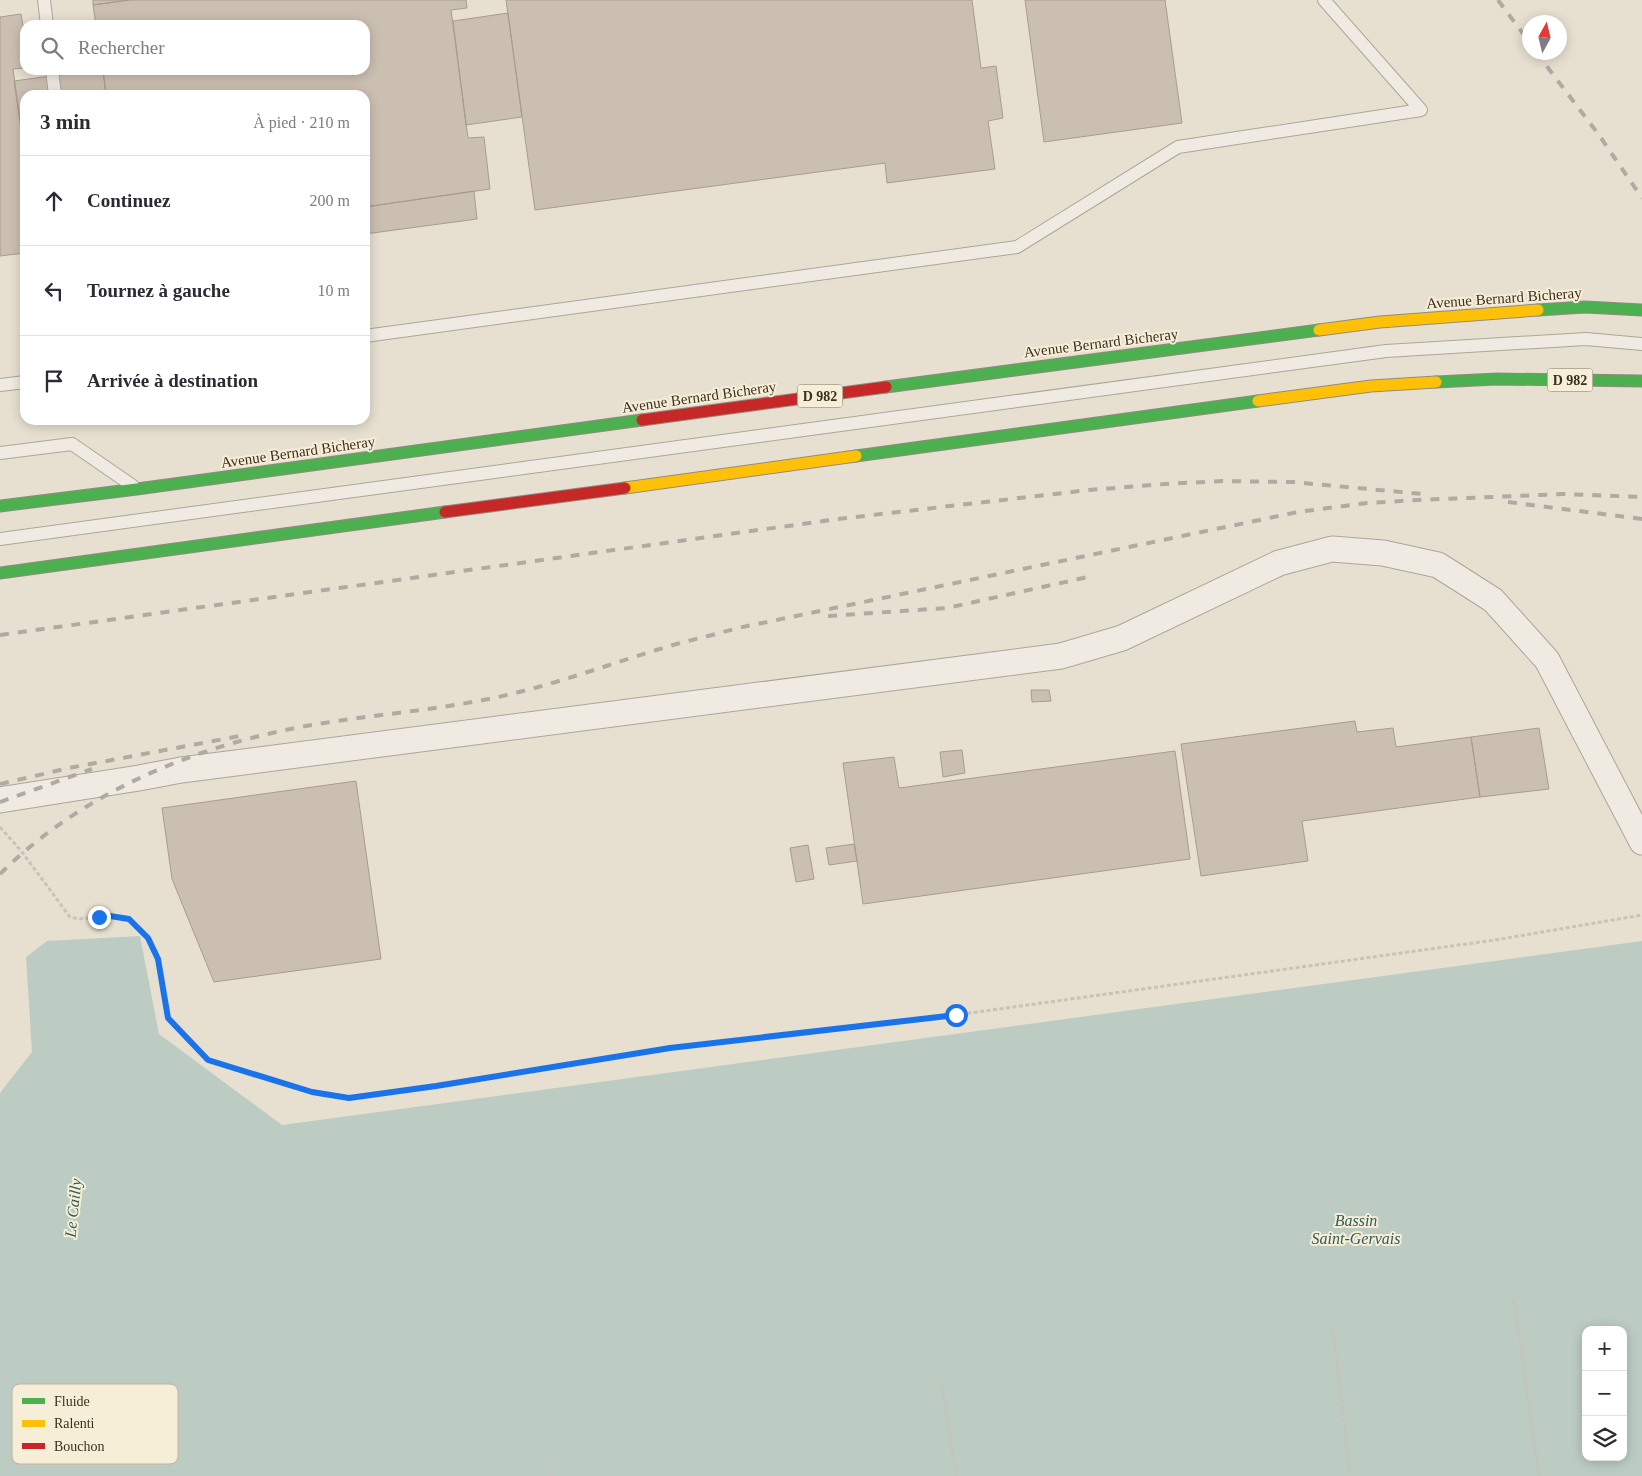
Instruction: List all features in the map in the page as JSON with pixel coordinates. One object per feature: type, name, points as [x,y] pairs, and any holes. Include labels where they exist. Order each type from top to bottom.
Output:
[{"type":"main road","name":"Avenue Bernard Bicheray","points":[[0,506],[1380,322],[1585,307],[1642,310]]},
{"type":"main road","name":"D 982","points":[[0,573],[1371,386],[1497,379],[1642,381]]},
{"type":"street","points":[[0,800],[181,770],[1061,656],[1122,638],[1279,563],[1332,549],[1383,553],[1438,565],[1493,600],[1547,660],[1642,842]]},
{"type":"lane","points":[[44,0],[46,20]]},
{"type":"lane","points":[[370,335],[1017,246],[1178,147],[1421,110],[1324,0]]},
{"type":"lane","points":[[53,75],[54,90]]},
{"type":"lane","points":[[0,539],[1386,351],[1586,339],[1642,344]]},
{"type":"lane","points":[[0,385],[20,383]]},
{"type":"lane","points":[[0,453],[72,444],[137,489]]},
{"type":"path","points":[[0,827],[22,852],[70,917],[79,919],[110,916],[129,919],[148,938],[158,959],[168,1018],[208,1060],[312,1092],[349,1098],[436,1086],[670,1048],[947,1016],[1495,940],[1642,915]]},
{"type":"path","points":[[1514,1300],[1539,1476]]},
{"type":"path","points":[[1333,1328],[1350,1476]]},
{"type":"path","points":[[942,1384],[956,1476]]},
{"type":"path","points":[[553,1470],[554,1476]]},
{"type":"water","name":"Bassin Saint-Gervais","points":[[140,936],[159,1034],[282,1125],[1642,941],[1642,1476],[0,1476],[0,1093],[32,1052],[26,957],[47,941]]},
{"type":"building","points":[[93,0],[129,0],[93,5]]},
{"type":"building","points":[[129,0],[466,0],[467,8],[451,10],[468,138],[484,137],[490,189],[370,206],[370,90],[105,90],[104,75],[370,75],[370,20],[95,20],[93,5]]},
{"type":"building","points":[[506,0],[972,0],[981,68],[996,66],[1003,118],[988,121],[995,169],[887,183],[885,163],[535,210]]},
{"type":"building","points":[[1025,0],[1165,0],[1182,123],[1044,142]]},
{"type":"building","points":[[508,13],[522,117],[466,125],[453,21]]},
{"type":"building","points":[[21,14],[22,20],[20,20],[20,68],[13,69],[20,120],[20,254],[0,256],[0,17]]},
{"type":"building","points":[[58,75],[104,75],[105,90],[20,90],[20,122],[14,81]]},
{"type":"building","points":[[474,191],[477,219],[370,233],[370,206]]},
{"type":"building","points":[[1031,690],[1049,690],[1051,701],[1032,702]]},
{"type":"building","points":[[1355,721],[1357,732],[1393,728],[1396,747],[1471,737],[1480,797],[1302,821],[1308,861],[1201,876],[1181,744]]},
{"type":"building","points":[[1539,728],[1549,789],[1480,797],[1471,737]]},
{"type":"building","points":[[962,750],[965,773],[943,777],[940,752]]},
{"type":"building","points":[[1175,751],[1190,859],[863,904],[843,763],[894,757],[899,788]]},
{"type":"building","points":[[356,781],[381,959],[214,982],[172,879],[162,808]]},
{"type":"building","points":[[854,844],[857,861],[829,865],[826,848]]},
{"type":"building","points":[[808,845],[814,879],[796,882],[790,848]]},
{"type":"railway","points":[[1498,0],[1522,32]]},
{"type":"railway","points":[[1542,60],[1599,135],[1642,198]]},
{"type":"railway","points":[[0,635],[838,519],[1089,490],[1223,481],[1292,482],[1423,494]]},
{"type":"railway","points":[[0,874],[33,844],[69,818],[107,795],[147,775],[188,758],[274,732],[498,697],[564,679],[673,645],[738,628],[1298,512],[1367,503],[1418,500],[1564,494],[1642,497]]},
{"type":"railway","points":[[1508,502],[1642,519]]},
{"type":"railway","points":[[828,616],[947,608],[1088,577]]},
{"type":"railway","points":[[0,784],[69,768],[240,736]]},
{"type":"railway","points":[[0,802],[92,769]]},
{"type":"traffic: fast","points":[[1538,310],[1585,307],[1642,310]]},
{"type":"traffic: fast","points":[[886,387],[1319,330]]},
{"type":"traffic: fast","points":[[1436,382],[1497,379],[1642,381]]},
{"type":"traffic: fast","points":[[856,456],[1258,401]]},
{"type":"traffic: fast","points":[[0,506],[642,420]]},
{"type":"traffic: fast","points":[[0,573],[445,512]]},
{"type":"traffic: slow","points":[[1319,330],[1380,322],[1538,310]]},
{"type":"traffic: slow","points":[[1258,401],[1371,386],[1436,382]]},
{"type":"traffic: slow","points":[[625,488],[856,456]]},
{"type":"traffic: jam","points":[[642,420],[886,387]]},
{"type":"traffic: jam","points":[[445,512],[625,488]]},
{"type":"route","points":[[99,917],[110,916],[129,919],[148,938],[158,959],[168,1018],[208,1060],[312,1092],[349,1098],[436,1086],[670,1048],[956,1015]]},
{"type":"water label","name":"Le Cailly","points":[[73,1208]]}]
